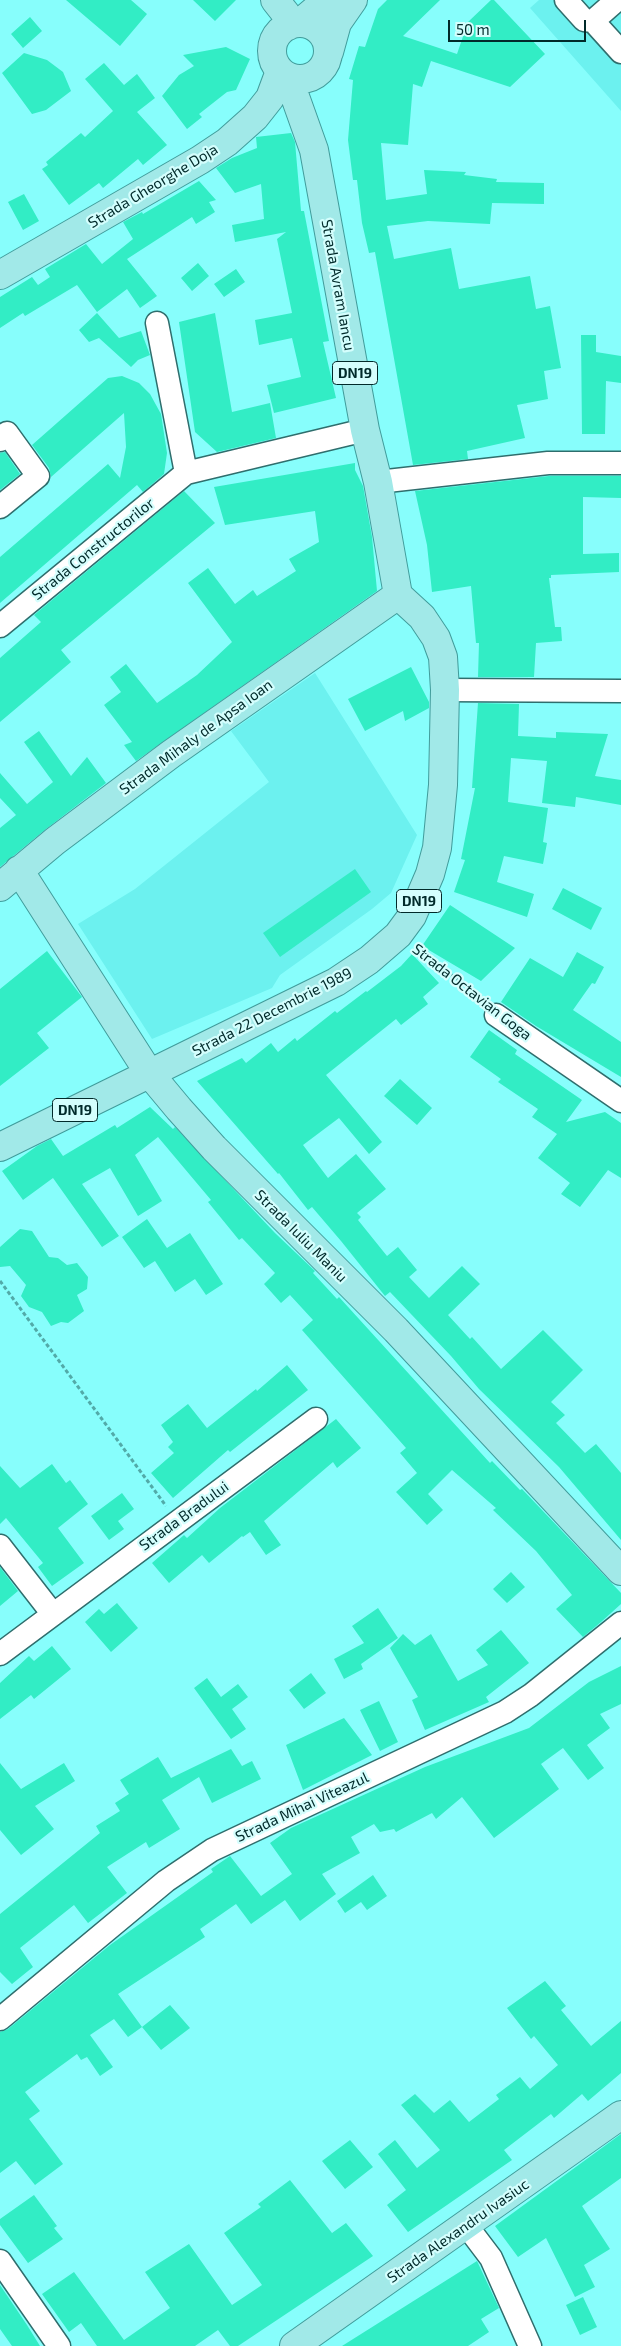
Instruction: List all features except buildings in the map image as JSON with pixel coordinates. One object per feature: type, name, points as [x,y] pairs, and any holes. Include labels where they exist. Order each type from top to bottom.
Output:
[{"type":"main road","points":[[275,0],[295,24],[316,28],[326,38],[327,58],[315,75],[302,79],[284,74]]},
{"type":"main road","name":"DN19","points":[[284,74],[272,56],[273,45],[280,31],[295,24],[327,0]]},
{"type":"main road","name":"Strada Avram Iancu","points":[[352,0],[337,23],[314,107],[314,150],[365,430],[378,482],[398,595]]},
{"type":"main road","name":"Strada Avram Iancu","points":[[284,74],[314,150]]},
{"type":"main road","name":"Strada Gheorghe Doja","points":[[0,275],[200,160],[227,142],[256,117],[284,74]]},
{"type":"main road","name":"Strada 22 Decembrie 1989","points":[[0,1146],[336,982],[369,960],[398,935],[412,916],[423,894],[437,848],[443,785],[445,690],[443,657],[436,638],[422,617],[398,595]]},
{"type":"main road","name":"Strada Mihaly de Apsa Ioan","points":[[10,879],[171,754],[398,595]]},
{"type":"main road","name":"Strada Iuliu Maniu","points":[[10,879],[149,1073],[214,1148],[396,1330],[621,1570]]},
{"type":"main road","name":"Strada Alexandru Ivasiuc","points":[[294,2346],[621,2115]]},
{"type":"street","points":[[566,0],[584,20],[592,21],[621,52]]},
{"type":"street","points":[[592,21],[618,0]]},
{"type":"street","points":[[157,323],[186,473]]},
{"type":"street","name":"Strada Constructorilor","points":[[0,626],[186,473],[365,430]]},
{"type":"street","points":[[0,440],[7,434],[38,476],[0,507]]},
{"type":"street","points":[[378,482],[548,463],[621,463]]},
{"type":"street","points":[[445,690],[621,691]]},
{"type":"street","name":"Strada Octavian Goga","points":[[496,1015],[621,1101]]},
{"type":"street","name":"Strada Bradului","points":[[0,1654],[52,1613],[316,1419]]},
{"type":"street","points":[[0,1546],[52,1613]]},
{"type":"street","name":"Strada Mihai Viteazul","points":[[0,2019],[166,1881],[212,1850],[505,1712],[532,1695],[621,1623]]},
{"type":"street","points":[[466,2225],[491,2258],[530,2346]]},
{"type":"street","points":[[0,2261],[59,2346]]},
{"type":"path","name":"Strada Octavian Goga","points":[[398,935],[493,1007],[496,1015]]},
{"type":"path","points":[[0,1281],[178,1521]]},
{"type":"shaded area","points":[[539,0],[621,0],[621,111],[530,8]]},
{"type":"shaded area","points":[[315,673],[417,835],[391,893],[372,909],[280,975],[272,988],[152,1039],[78,924],[135,889],[269,782],[231,731]]}]
